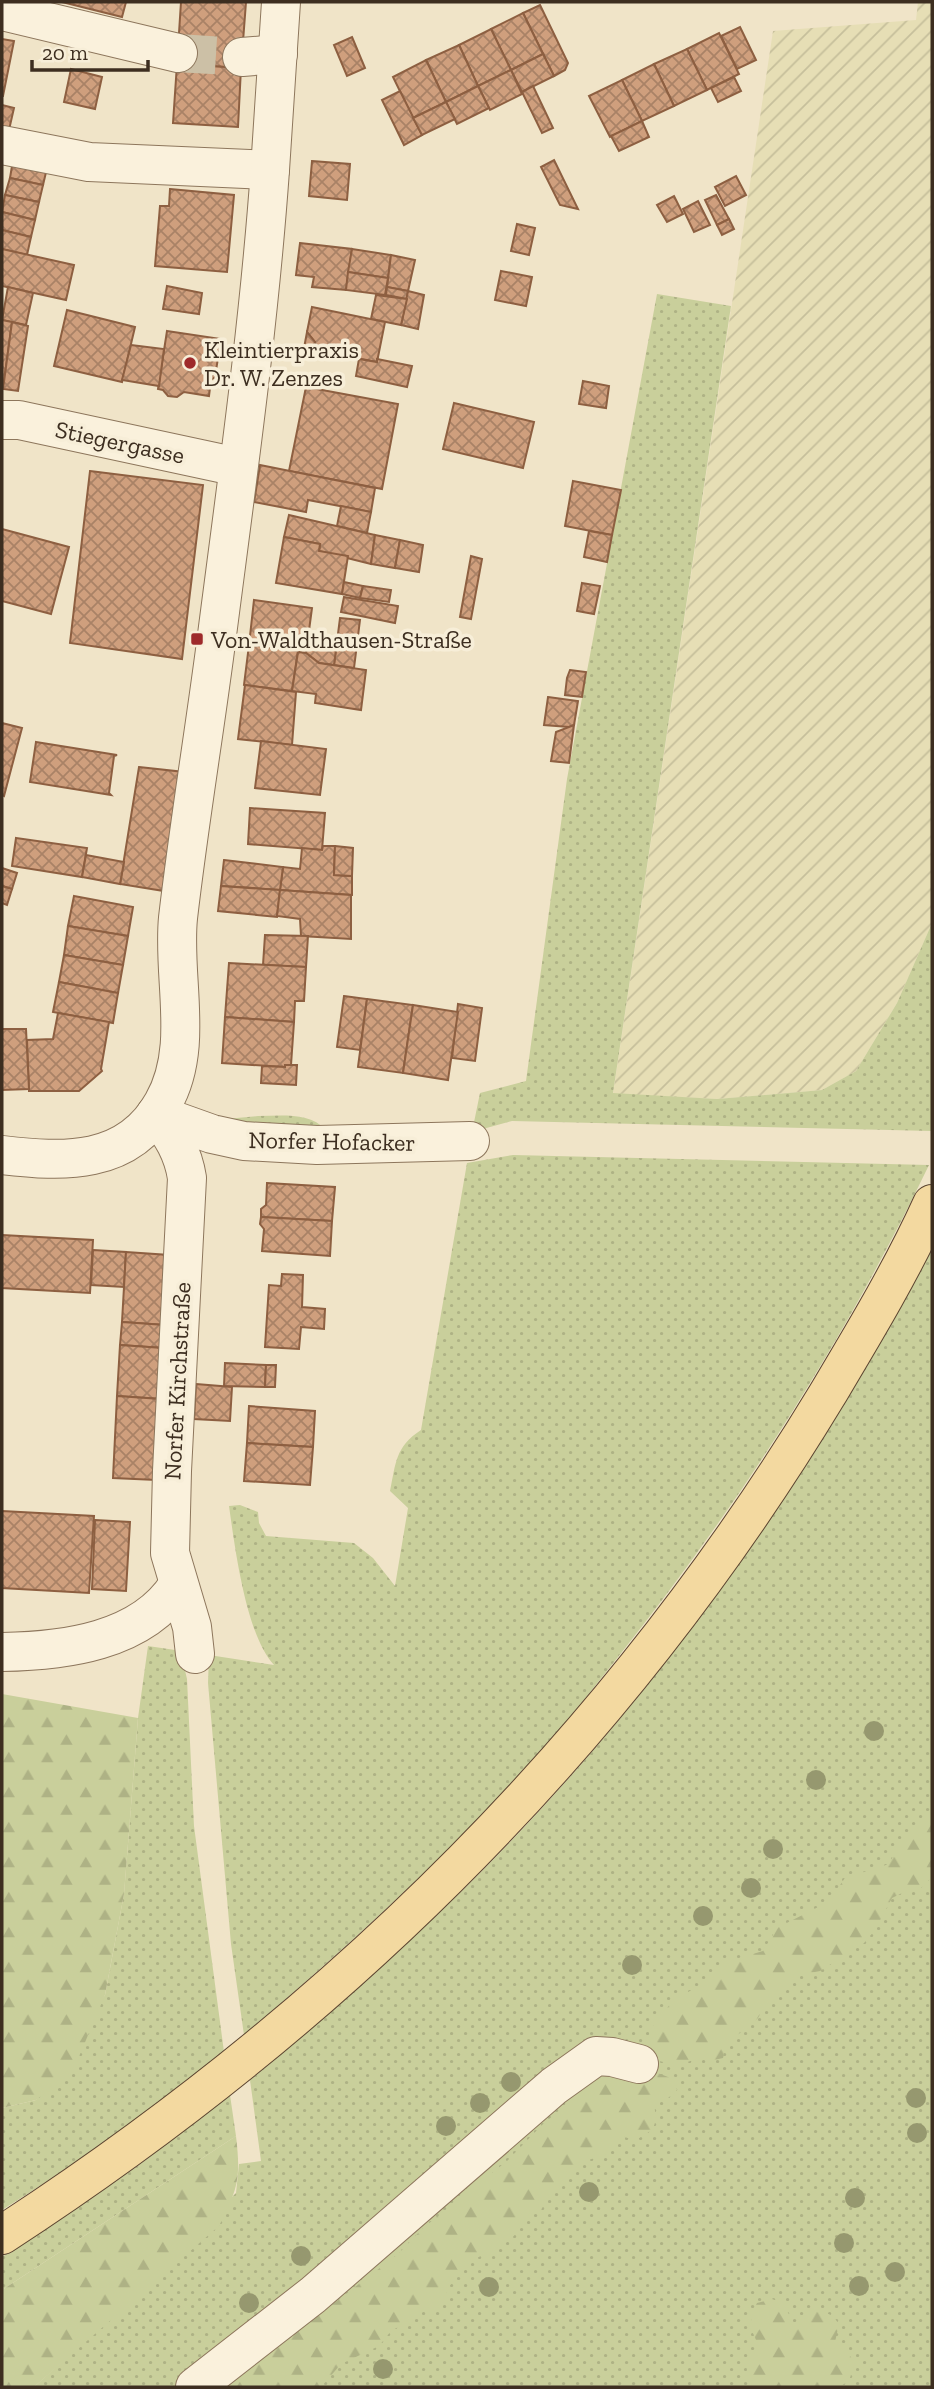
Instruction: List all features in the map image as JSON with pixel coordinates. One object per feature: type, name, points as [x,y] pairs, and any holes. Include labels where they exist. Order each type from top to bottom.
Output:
[{"type":"main road","points":[[2,2235],[146,2137],[257,2050],[426,1901],[553,1767],[647,1655],[719,1559],[789,1458],[854,1349],[932,1204]]},
{"type":"street","points":[[2,1155],[68,1160],[102,1153],[124,1143],[143,1129],[156,1115],[173,1081],[178,1052],[178,921],[238,467],[270,170],[260,55],[281,2]]},
{"type":"street","points":[[2,12],[178,53]]},
{"type":"street","points":[[2,145],[89,162],[270,170]]},
{"type":"street","name":"Stiegergasse","points":[[2,420],[19,420],[238,467]]},
{"type":"street","name":"Norfer Hofacker","points":[[156,1115],[212,1134],[244,1141],[317,1145],[470,1141]]},
{"type":"street","name":"Norfer Kirchstraße","points":[[156,1115],[174,1138],[183,1157],[187,1178],[170,1553],[192,1628],[195,1654]]},
{"type":"street","points":[[2,1652],[48,1650],[107,1637],[134,1626],[156,1611],[170,1598],[178,1585]]},
{"type":"street","points":[[195,2387],[313,2295],[554,2086],[596,2056],[639,2064]]},
{"type":"shaded area","points":[[918,2],[932,2],[932,923],[897,1003],[856,1071],[822,1090],[717,1099],[613,1094],[773,31],[916,20]]},
{"type":"green space","points":[[657,294],[731,306],[613,1093],[717,1099],[822,1090],[856,1071],[897,1003],[932,923],[932,1131],[512,1121],[472,1132],[480,1093],[526,1081],[567,779]]},
{"type":"green space","points":[[258,1116],[303,1118],[312,1120],[326,1130],[311,1136],[226,1119]]},
{"type":"green space","points":[[513,1155],[929,1165],[862,1295],[787,1420],[706,1541],[618,1657],[573,1713],[485,1812],[367,1927],[244,2035],[231,1944],[208,1683],[209,1655],[274,1665],[264,1651],[249,1613],[238,1567],[229,1506],[240,1505],[258,1512],[259,1523],[266,1536],[354,1543],[373,1558],[395,1586],[408,1508],[390,1491],[401,1449],[421,1430],[467,1163]]},
{"type":"green space","points":[[932,1247],[932,2387],[34,2387],[107,2321],[236,2193],[239,2164],[261,2161],[250,2080],[368,1978],[481,1872],[566,1781],[647,1685],[724,1585],[795,1482],[849,1395]]},
{"type":"green space","points":[[148,1646],[175,1650],[184,1666],[187,1679],[194,1826],[224,2052],[115,2134],[2,2210],[2,2108],[36,2100],[105,1995],[124,1894],[138,1718]]},
{"type":"green space","points":[[2,1694],[138,1718],[124,1894],[105,1995],[72,2073],[36,2100],[2,2108]]},
{"type":"green space","points":[[932,1812],[932,1877],[917,1892],[906,1891],[892,1898],[875,1930],[864,1943],[820,1971],[800,1975],[783,1994],[767,2001],[758,2018],[727,2041],[723,2058],[714,2060],[700,2055],[688,2062],[677,2064],[651,2059],[645,2045],[652,2027],[674,1999],[704,1984],[729,1961],[763,1951],[777,1928],[828,1902],[845,1878],[889,1864],[901,1840],[923,1826]]},
{"type":"green space","points":[[650,2070],[675,2082],[677,2090],[667,2099],[654,2102],[655,2122],[648,2133],[635,2140],[621,2136],[606,2154],[583,2162],[574,2173],[555,2185],[541,2210],[523,2218],[513,2237],[466,2265],[458,2273],[439,2308],[415,2311],[402,2325],[391,2331],[379,2346],[341,2364],[321,2387],[225,2387],[398,2254],[423,2228],[507,2161],[544,2123],[603,2075]]},
{"type":"green space","points":[[230,2095],[236,2136],[2,2290],[2,2257],[139,2165]]},
{"type":"green space","points":[[236,2136],[238,2173],[230,2202],[219,2226],[34,2387],[2,2387],[2,2290]]},
{"type":"green space","points":[[772,2299],[783,2303],[795,2326],[809,2311],[826,2313],[836,2320],[839,2324],[835,2342],[851,2357],[854,2365],[849,2381],[839,2387],[751,2387],[747,2370],[757,2346],[751,2327],[752,2316],[757,2303]]},
{"type":"building","points":[[62,2],[126,2],[122,17]]},
{"type":"building","points":[[181,2],[246,2],[241,68],[177,64]]},
{"type":"building","points":[[540,5],[568,63],[565,70],[554,76],[523,13]]},
{"type":"building","points":[[523,13],[543,54],[511,70],[491,29]]},
{"type":"building","points":[[740,27],[756,60],[737,69],[721,36]]},
{"type":"building","points":[[491,29],[511,70],[478,86],[459,45]]},
{"type":"building","points":[[719,33],[739,74],[707,90],[687,49]]},
{"type":"building","points":[[352,37],[365,68],[347,76],[334,45]]},
{"type":"building","points":[[2,39],[14,41],[3,96],[2,96]]},
{"type":"building","points":[[459,45],[478,86],[446,102],[426,60]]},
{"type":"building","points":[[687,49],[707,90],[674,106],[654,64]]},
{"type":"building","points":[[543,54],[554,76],[522,92],[511,70]]},
{"type":"building","points":[[426,60],[446,102],[413,118],[393,77]]},
{"type":"building","points":[[177,64],[241,68],[238,127],[173,123]]},
{"type":"building","points":[[654,64],[674,106],[642,121],[622,80]]},
{"type":"building","points":[[71,69],[102,77],[95,109],[64,102]]},
{"type":"building","points":[[511,70],[522,94],[490,110],[478,86]]},
{"type":"building","points":[[734,77],[741,91],[718,102],[711,88]]},
{"type":"building","points":[[622,80],[642,121],[610,137],[589,96]]},
{"type":"building","points":[[478,86],[489,108],[457,124],[446,102]]},
{"type":"building","points":[[533,86],[553,128],[542,133],[522,92]]},
{"type":"building","points":[[400,91],[422,135],[404,145],[382,100]]},
{"type":"building","points":[[446,102],[455,119],[422,135],[413,118]]},
{"type":"building","points":[[2,105],[14,108],[9,130],[2,129]]},
{"type":"building","points":[[642,121],[649,137],[619,151],[611,136]]},
{"type":"building","points":[[13,160],[47,168],[43,185],[10,178]]},
{"type":"building","points":[[554,160],[578,209],[560,205],[541,167]]},
{"type":"building","points":[[312,161],[350,164],[347,200],[309,196]]},
{"type":"building","points":[[736,176],[746,195],[725,206],[715,187]]},
{"type":"building","points":[[10,178],[43,185],[39,202],[5,195]]},
{"type":"building","points":[[170,189],[234,195],[227,272],[155,266],[160,206],[169,206]]},
{"type":"building","points":[[5,195],[39,202],[35,220],[2,212]]},
{"type":"building","points":[[716,195],[729,219],[717,225],[705,200]]},
{"type":"building","points":[[674,196],[683,214],[667,222],[657,205]]},
{"type":"building","points":[[698,201],[710,225],[694,232],[683,209]]},
{"type":"building","points":[[2,212],[35,220],[31,237],[2,230]]},
{"type":"building","points":[[729,219],[734,229],[722,235],[717,225]]},
{"type":"building","points":[[517,224],[535,228],[529,255],[511,251]]},
{"type":"building","points":[[2,230],[31,237],[27,255],[2,249]]},
{"type":"building","points":[[300,243],[352,249],[346,290],[312,287],[314,277],[296,275]]},
{"type":"building","points":[[2,249],[74,265],[66,300],[2,286]]},
{"type":"building","points":[[352,249],[391,255],[388,278],[348,272]]},
{"type":"building","points":[[391,255],[415,260],[408,291],[387,287]]},
{"type":"building","points":[[501,271],[532,277],[526,306],[495,300]]},
{"type":"building","points":[[348,272],[388,278],[385,295],[346,290]]},
{"type":"building","points":[[167,286],[202,293],[199,314],[163,309]]},
{"type":"building","points":[[8,287],[33,293],[26,325],[2,320]]},
{"type":"building","points":[[387,287],[408,291],[407,299],[386,295]]},
{"type":"building","points":[[408,291],[424,295],[418,329],[401,325]]},
{"type":"building","points":[[376,295],[407,299],[401,325],[371,319]]},
{"type":"building","points":[[312,307],[385,322],[377,362],[314,350],[315,342],[307,332]]},
{"type":"building","points":[[67,310],[135,327],[122,382],[54,366]]},
{"type":"building","points":[[2,320],[12,322],[3,389],[2,389]]},
{"type":"building","points":[[12,322],[28,326],[18,391],[3,389]]},
{"type":"building","name":"Kleintierpraxis Dr. W. Zenzes","points":[[167,331],[221,339],[209,396],[184,392],[177,397],[168,396],[158,389]]},
{"type":"building","points":[[307,332],[315,342],[314,350],[304,348]]},
{"type":"building","points":[[131,345],[164,349],[159,386],[122,380]]},
{"type":"building","points":[[359,359],[377,362],[377,359],[412,366],[407,387],[356,376]]},
{"type":"building","points":[[583,381],[609,386],[606,408],[579,404]]},
{"type":"building","points":[[306,387],[398,404],[382,489],[289,471]]},
{"type":"building","points":[[454,403],[534,422],[523,468],[443,449]]},
{"type":"building","points":[[260,465],[375,488],[371,512],[308,500],[306,512],[254,502]]},
{"type":"building","points":[[90,471],[203,485],[182,659],[70,643]]},
{"type":"building","points":[[573,481],[621,490],[612,535],[565,526]]},
{"type":"building","points":[[341,506],[371,512],[367,533],[337,526]]},
{"type":"building","points":[[289,515],[375,535],[371,564],[319,551],[320,544],[284,537]]},
{"type":"building","points":[[2,529],[69,547],[51,614],[2,601]]},
{"type":"building","points":[[589,531],[612,535],[607,562],[584,557]]},
{"type":"building","points":[[375,535],[400,540],[395,568],[371,564]]},
{"type":"building","points":[[284,537],[320,544],[319,551],[348,556],[342,594],[276,583]]},
{"type":"building","points":[[400,540],[423,545],[419,572],[395,568]]},
{"type":"building","points":[[471,556],[482,559],[471,619],[460,617]]},
{"type":"building","points":[[344,582],[363,586],[360,598],[342,594]]},
{"type":"building","points":[[582,583],[600,586],[594,614],[577,611]]},
{"type":"building","points":[[363,586],[391,590],[389,602],[360,598]]},
{"type":"building","points":[[344,597],[398,606],[395,623],[341,612]]},
{"type":"building","points":[[254,600],[312,608],[306,653],[249,645]]},
{"type":"building","points":[[340,618],[360,620],[354,668],[334,665]]},
{"type":"building","points":[[249,645],[298,651],[292,691],[244,685]]},
{"type":"building","points":[[307,646],[336,649],[334,665],[319,663],[306,653]]},
{"type":"building","points":[[298,652],[306,653],[319,663],[366,670],[361,710],[315,703],[316,694],[292,691]]},
{"type":"building","points":[[570,670],[586,672],[582,697],[565,695]]},
{"type":"building","points":[[245,685],[296,692],[292,745],[238,739]]},
{"type":"building","points":[[548,697],[578,701],[574,725],[544,725]]},
{"type":"building","points":[[2,723],[22,728],[4,796],[2,795]]},
{"type":"building","points":[[574,725],[569,763],[551,761],[556,732]]},
{"type":"building","points":[[261,741],[326,749],[320,795],[255,788]]},
{"type":"building","points":[[36,742],[117,755],[114,756],[109,793],[111,795],[30,782]]},
{"type":"building","points":[[139,767],[184,772],[164,891],[120,884]]},
{"type":"building","points":[[250,808],[325,813],[322,850],[248,844]]},
{"type":"building","points":[[16,838],[87,848],[82,877],[12,866]]},
{"type":"building","points":[[323,846],[335,846],[334,875],[352,876],[352,895],[280,890],[283,867],[300,869],[302,848],[322,850]]},
{"type":"building","points":[[335,846],[353,848],[352,876],[334,875]]},
{"type":"building","points":[[86,855],[124,862],[120,884],[82,877]]},
{"type":"building","points":[[224,860],[283,867],[280,890],[221,886]]},
{"type":"building","points":[[2,868],[17,873],[12,889],[2,886]]},
{"type":"building","points":[[2,886],[12,889],[7,905],[2,903]]},
{"type":"building","points":[[221,886],[280,890],[277,917],[218,911]]},
{"type":"building","points":[[280,890],[351,895],[351,939],[301,936],[300,919],[277,916]]},
{"type":"building","points":[[74,896],[133,907],[128,936],[68,926]]},
{"type":"building","points":[[68,926],[128,936],[123,965],[64,955]]},
{"type":"building","points":[[265,935],[308,936],[306,967],[263,965]]},
{"type":"building","points":[[64,955],[123,965],[118,993],[59,982]]},
{"type":"building","points":[[229,963],[306,967],[304,1001],[295,1001],[294,1022],[225,1017]]},
{"type":"building","points":[[59,982],[118,993],[113,1023],[53,1012]]},
{"type":"building","points":[[344,996],[367,999],[360,1050],[337,1047]]},
{"type":"building","points":[[367,999],[413,1005],[403,1073],[358,1067]]},
{"type":"building","points":[[458,1004],[482,1008],[475,1061],[452,1058]]},
{"type":"building","points":[[413,1005],[458,1012],[448,1080],[403,1073]]},
{"type":"building","points":[[58,1013],[109,1022],[102,1071],[79,1091],[29,1091],[27,1040],[53,1039]]},
{"type":"building","points":[[225,1017],[294,1022],[291,1065],[285,1067],[222,1063]]},
{"type":"building","points":[[2,1029],[26,1029],[29,1089],[2,1090]]},
{"type":"building","points":[[297,1065],[296,1085],[261,1083],[262,1066]]},
{"type":"building","points":[[267,1183],[335,1187],[332,1221],[261,1217],[261,1209],[266,1205]]},
{"type":"building","points":[[261,1217],[332,1221],[330,1256],[262,1251],[264,1229],[260,1224]]},
{"type":"building","points":[[2,1235],[93,1240],[90,1293],[2,1288]]},
{"type":"building","points":[[93,1250],[126,1252],[124,1287],[91,1285]]},
{"type":"building","points":[[126,1252],[169,1255],[165,1325],[122,1322]]},
{"type":"building","points":[[282,1274],[303,1275],[302,1307],[325,1309],[324,1329],[301,1327],[299,1349],[265,1347],[269,1285],[281,1286]]},
{"type":"building","points":[[122,1322],[165,1325],[163,1348],[120,1345]]},
{"type":"building","points":[[120,1345],[163,1348],[161,1399],[117,1396]]},
{"type":"building","points":[[225,1363],[266,1365],[265,1387],[224,1386]]},
{"type":"building","points":[[266,1365],[276,1365],[275,1387],[265,1387]]},
{"type":"building","points":[[196,1384],[232,1387],[230,1421],[194,1419]]},
{"type":"building","points":[[117,1396],[161,1399],[156,1480],[113,1478]]},
{"type":"building","points":[[249,1406],[315,1411],[313,1447],[247,1443]]},
{"type":"building","points":[[247,1443],[313,1447],[310,1485],[244,1481]]},
{"type":"building","points":[[2,1511],[94,1516],[89,1593],[2,1588]]},
{"type":"building","points":[[95,1520],[130,1522],[126,1591],[92,1589]]},
{"type":"tunnel","points":[[178,53],[242,57]]},
{"type":"place","name":"Kleintierpraxis Dr. W. Zenzes","points":[[190,363]]},
{"type":"place","name":"Von-Waldthausen-Straße","points":[[197,639]]}]
